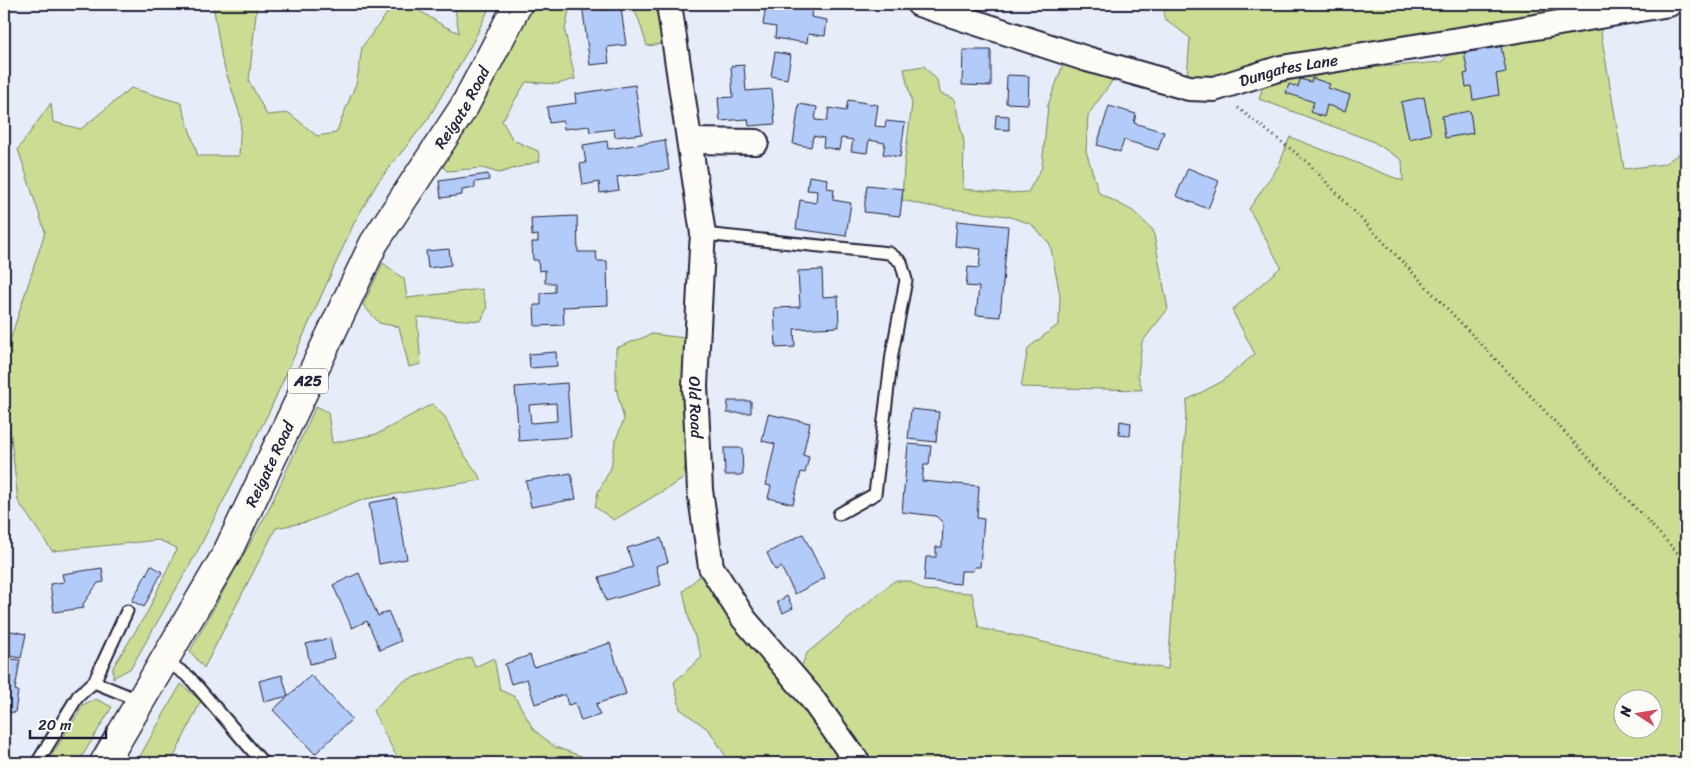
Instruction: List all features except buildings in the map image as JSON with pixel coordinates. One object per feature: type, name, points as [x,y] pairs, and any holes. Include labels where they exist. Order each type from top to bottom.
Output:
[{"type":"main road","name":"Reigate Road","points":[[104,763],[226,555],[374,243],[464,107],[518,4]]},
{"type":"street","name":"Old Road","points":[[669,4],[704,234],[695,386],[700,490],[711,566],[744,620],[810,696],[858,763]]},
{"type":"street","name":"Dungates Lane","points":[[919,4],[1086,59],[1190,88],[1214,89],[1281,68],[1669,4]]},
{"type":"street","points":[[690,141],[756,142]]},
{"type":"lane","points":[[704,234],[889,253],[901,262],[906,280],[892,354],[876,494],[839,514]]},
{"type":"lane","points":[[37,763],[78,696],[94,682],[127,611]]},
{"type":"lane","points":[[165,660],[189,677],[263,763]]},
{"type":"lane","points":[[94,682],[140,701]]},
{"type":"path","points":[[1214,89],[1306,161],[1527,392],[1686,562]]},
{"type":"green space","points":[[213,4],[257,4],[249,81],[267,115],[289,113],[317,136],[336,133],[357,81],[362,47],[394,4],[409,4],[442,25],[459,33],[454,4],[491,4],[474,40],[428,119],[378,182],[354,223],[269,412],[195,556],[131,668],[113,678],[113,667],[148,611],[177,548],[159,540],[52,551],[18,501],[4,375],[4,359],[45,232],[18,149],[51,103],[53,122],[81,129],[131,88],[181,103],[198,156],[239,156],[241,118],[222,60]]},
{"type":"green space","points":[[530,4],[570,4],[565,31],[575,79],[557,84],[526,82],[502,121],[513,140],[538,151],[540,161],[499,173],[482,168],[447,171],[443,167]]},
{"type":"green space","points":[[631,4],[657,4],[662,44],[647,46],[639,20]]},
{"type":"green space","points":[[1165,4],[1625,4],[1217,81],[1187,77],[1190,38],[1164,18]]},
{"type":"green space","points":[[1600,27],[1624,169],[1664,164],[1686,149],[1686,763],[870,763],[801,667],[807,653],[894,581],[909,581],[924,590],[972,593],[979,628],[1168,669],[1187,400],[1221,382],[1255,354],[1232,310],[1281,267],[1249,209],[1279,165],[1290,137],[1403,181],[1402,160],[1372,141],[1259,99],[1263,86],[1343,70],[1441,62],[1454,50]]},
{"type":"green space","points":[[1063,65],[1113,80],[1088,115],[1086,151],[1099,193],[1133,211],[1153,230],[1168,309],[1142,342],[1138,375],[1142,390],[1021,387],[1028,348],[1059,324],[1060,295],[1050,244],[1031,224],[1007,216],[928,206],[902,200],[904,166],[912,104],[904,69],[924,66],[937,80],[939,93],[954,99],[964,142],[963,189],[1007,193],[1028,192],[1042,167],[1048,105]]},
{"type":"green space","points":[[383,263],[404,279],[407,298],[482,289],[487,308],[481,321],[417,317],[421,364],[409,367],[399,327],[379,323],[363,305]]},
{"type":"green space","points":[[652,334],[685,338],[688,447],[683,479],[614,520],[595,507],[598,492],[611,468],[615,442],[624,419],[616,388],[616,348]]},
{"type":"green space","points":[[432,404],[445,417],[461,450],[482,480],[365,499],[307,522],[276,528],[204,668],[190,651],[268,511],[316,406],[328,412],[332,443],[377,434]]},
{"type":"green space","points":[[702,574],[800,700],[845,763],[730,763],[709,730],[680,709],[674,682],[702,657],[690,623],[683,591]]},
{"type":"green space","points":[[471,657],[475,667],[494,658],[500,690],[515,697],[534,730],[555,747],[584,757],[586,763],[400,763],[373,711],[401,682]]},
{"type":"green space","points":[[181,684],[201,701],[171,763],[136,763]]},
{"type":"green space","points":[[96,699],[112,707],[78,763],[47,763],[84,704]]}]
